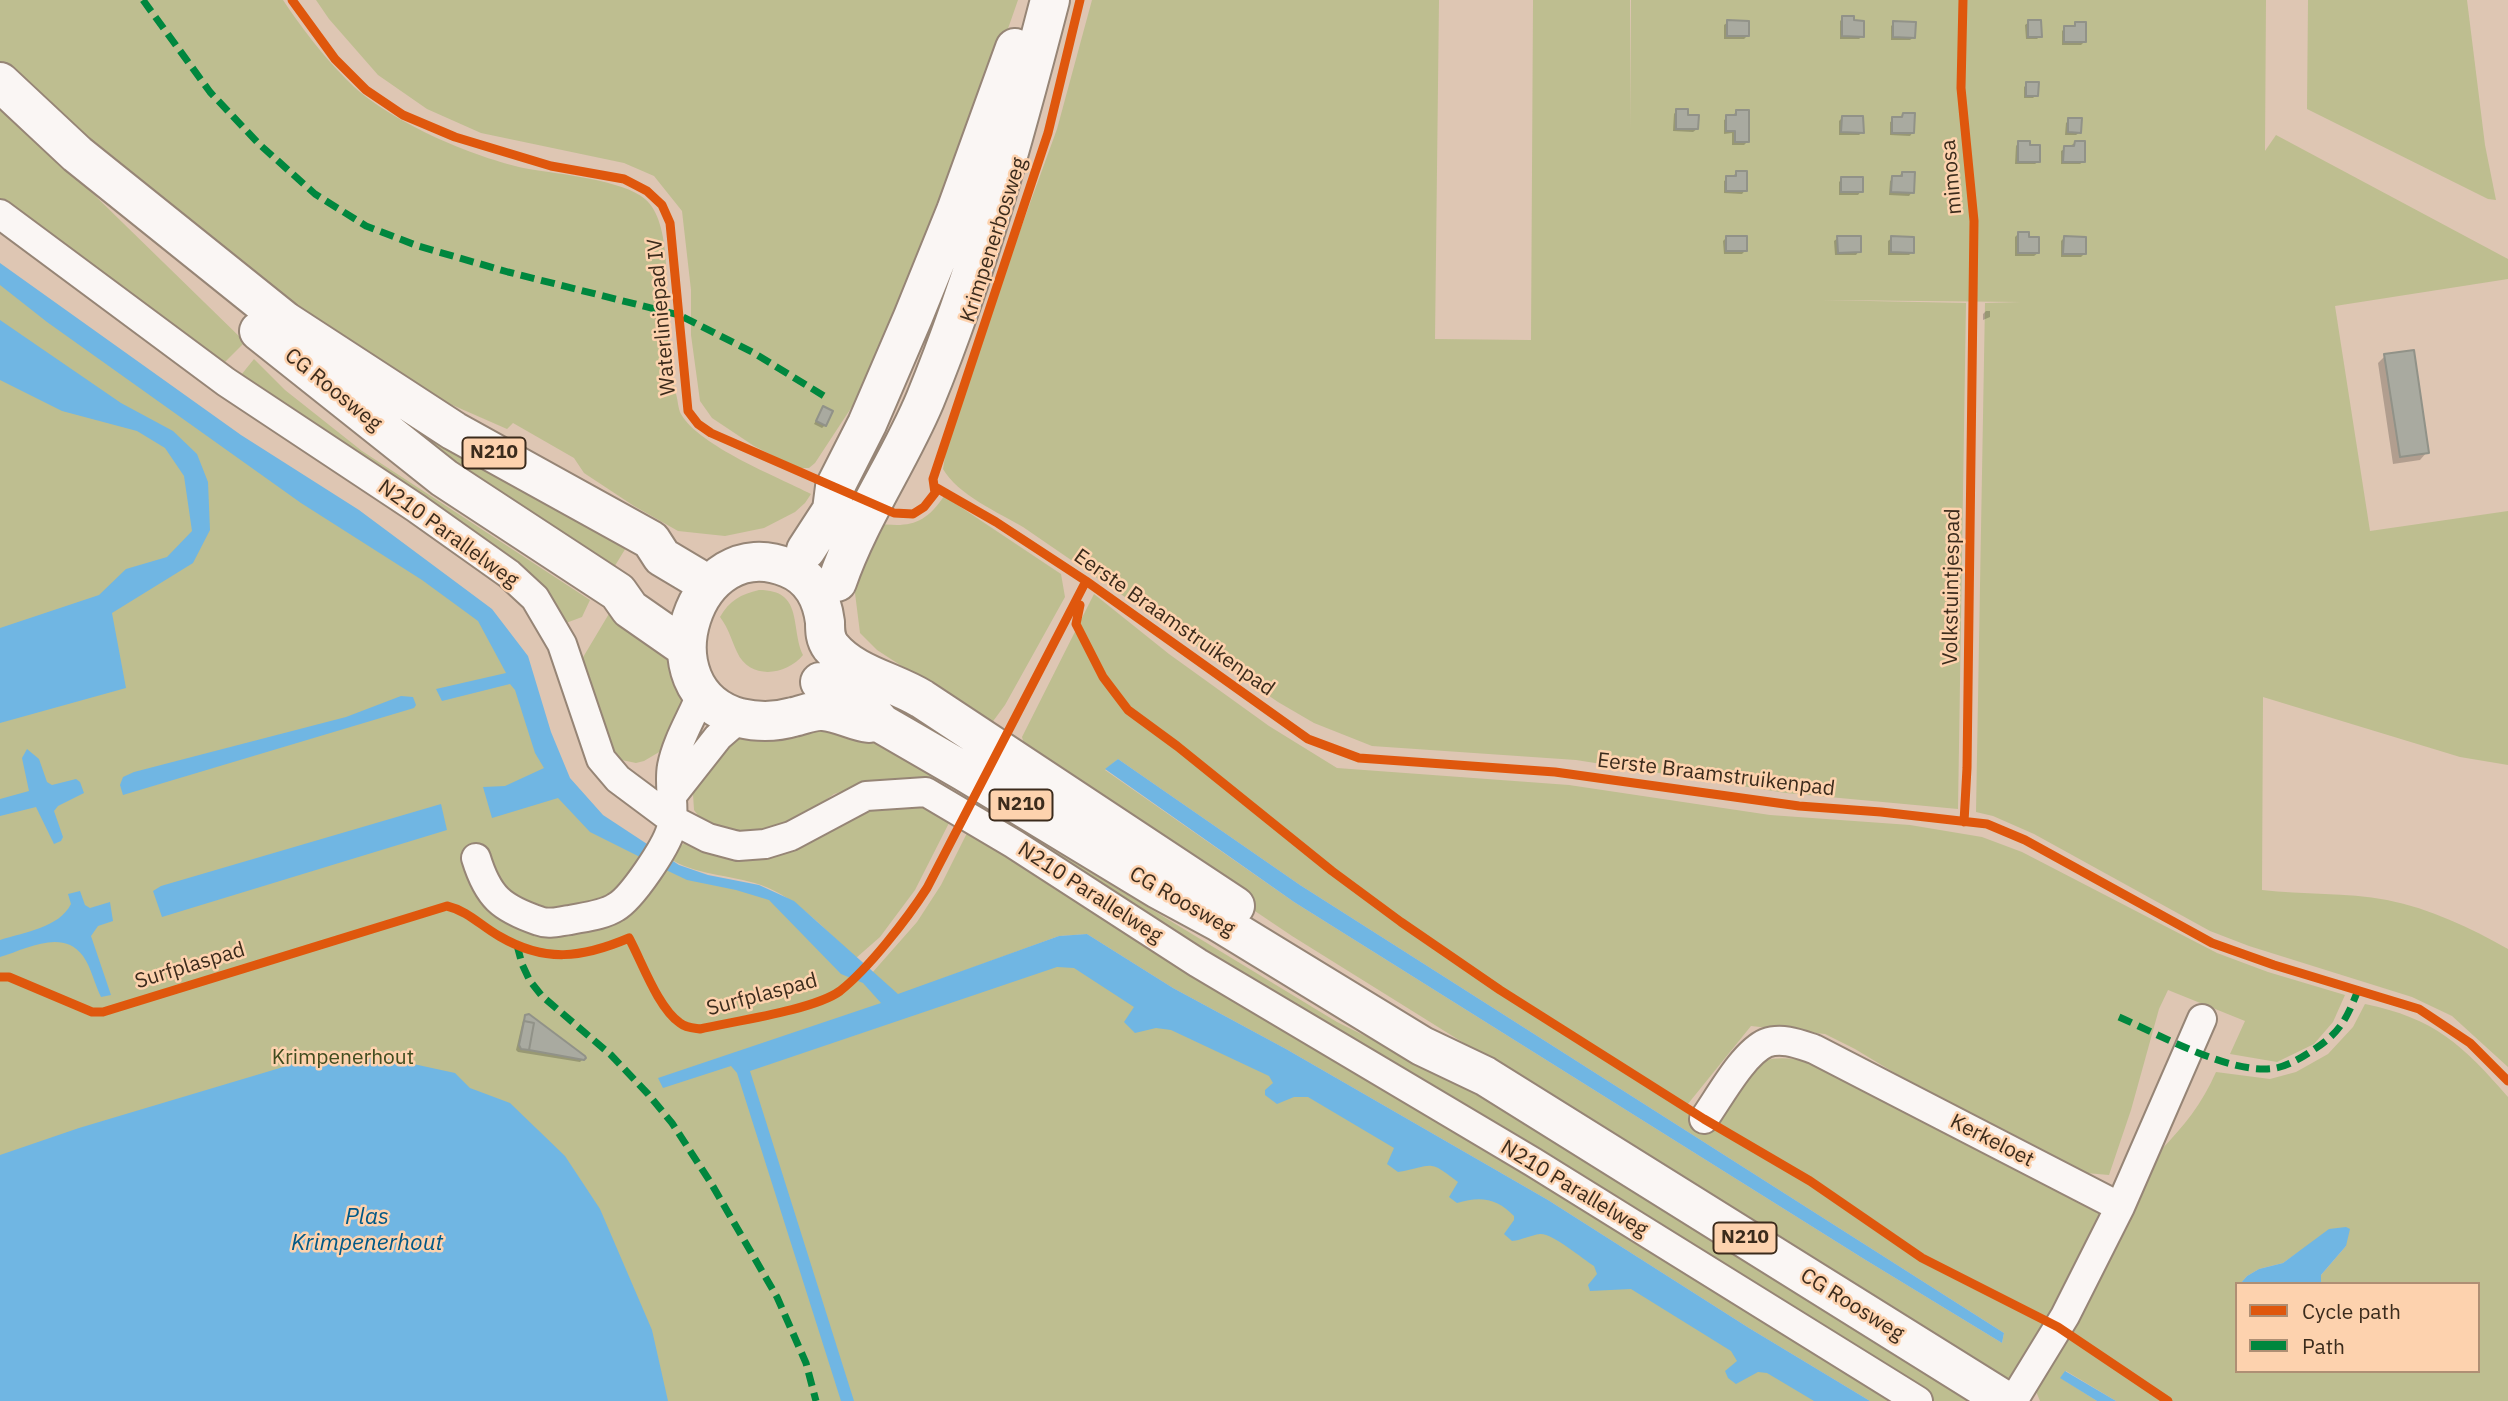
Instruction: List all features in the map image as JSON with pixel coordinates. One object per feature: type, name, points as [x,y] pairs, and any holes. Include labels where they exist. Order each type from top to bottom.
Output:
[{"type":"main road","name":"Krimpenerbosweg","points":[[793,554],[832,510],[835,487],[867,425],[956,211],[1033,0]]},
{"type":"main road","name":"Krimpenerbosweg","points":[[837,582],[852,544],[924,402],[951,331],[989,222],[1050,0]]},
{"type":"main road","name":"CG Roosweg","points":[[0,82],[77,154],[230,279],[340,359],[454,431],[651,540],[673,540],[687,547],[713,569]]},
{"type":"main road","name":"CG Roosweg","points":[[77,154],[129,216],[236,312],[306,369],[444,478],[618,593],[630,609],[687,637]]},
{"type":"main road","name":"N210","points":[[713,569],[743,543],[763,540],[793,554],[820,600],[829,670],[783,720],[761,721],[748,708],[743,696],[730,689],[713,667],[701,635],[687,637],[693,679],[702,692],[719,708],[748,708]]},
{"type":"main road","points":[[793,554],[832,572],[847,612],[829,670]]},
{"type":"main road","points":[[687,637],[698,600],[713,569]]},
{"type":"main road","name":"CG Roosweg","points":[[1485,1076],[1435,1034],[1246,914],[907,690],[889,667],[856,643],[829,670],[824,711],[856,722],[882,724],[965,772],[1422,1046],[1485,1076],[2006,1401]]},
{"type":"street","name":"N210 Parallelweg","points":[[0,214],[226,382],[416,508],[509,574],[535,598],[562,644],[601,760],[618,779],[671,817],[708,838],[738,846],[765,844],[791,836],[866,796],[926,792],[1014,844],[1187,956],[1533,1162],[1918,1401]]},
{"type":"street","points":[[671,817],[672,766],[702,692]]},
{"type":"street","points":[[475,858],[483,881],[498,901],[513,912],[544,923],[582,918],[615,908],[641,881],[671,817],[718,737],[748,708]]},
{"type":"street","points":[[2013,1401],[2064,1316],[2120,1207],[2202,1018]]},
{"type":"street","name":"Kerkeloet","points":[[1704,1119],[1747,1058],[1766,1043],[1790,1041],[1814,1049],[2120,1207]]},
{"type":"green space","points":[[0,0],[283,0],[313,41],[346,79],[383,109],[406,123],[457,146],[507,164],[607,182],[635,192],[654,209],[664,240],[669,352],[681,414],[690,426],[721,449],[811,494],[795,512],[764,528],[725,536],[678,531],[584,473],[574,458],[513,423],[507,429],[450,404],[402,377],[311,317],[126,172],[0,65]]},
{"type":"green space","points":[[316,0],[1018,0],[995,66],[879,351],[855,402],[815,463],[809,468],[797,468],[754,446],[712,418],[700,401],[691,335],[691,290],[682,211],[654,176],[624,163],[481,133],[427,109],[378,75]]},
{"type":"green space","points":[[1092,0],[1439,0],[1435,339],[1531,340],[1533,0],[1630,0],[1630,130],[1631,0],[2266,0],[2265,151],[2276,135],[2508,259],[2508,279],[2335,306],[2370,531],[2508,511],[2508,765],[2460,757],[2263,697],[2262,890],[2387,900],[2419,908],[2449,920],[2508,949],[2508,1067],[2452,1016],[2412,997],[2249,946],[2210,931],[2034,834],[1993,816],[1976,812],[1985,303],[2021,302],[1821,300],[1966,303],[1958,809],[1786,793],[1576,760],[1372,746],[1314,723],[1278,702],[1023,527],[968,495],[943,469],[946,451],[997,294],[1057,129]]},
{"type":"green space","points":[[2308,0],[2467,0],[2485,145],[2496,200],[2488,199],[2307,109]]},
{"type":"green space","points":[[0,103],[245,342],[222,365],[0,201]]},
{"type":"green space","name":"Krimpenerhout","points":[[0,272],[444,584],[511,649],[567,796],[691,875],[767,894],[897,1011],[1076,953],[1834,1401],[0,1401]]},
{"type":"green space","points":[[299,345],[627,546],[613,569],[506,503]]},
{"type":"green space","points":[[254,359],[285,390],[362,451],[590,600],[582,617],[558,626],[237,380]]},
{"type":"green space","points":[[944,496],[1061,574],[1065,597],[1005,705],[991,724],[877,650],[860,633],[853,577],[875,523],[897,525],[923,519]]},
{"type":"green space","points":[[759,590],[783,596],[789,603],[803,655],[788,667],[769,672],[751,668],[743,661],[720,617],[736,599]]},
{"type":"green space","points":[[1094,594],[1169,654],[1269,726],[1337,768],[1569,785],[1770,815],[1910,825],[1982,837],[2022,852],[2217,953],[2268,972],[2345,995],[2333,1022],[2314,1044],[2277,1062],[2230,1054],[2245,1021],[2168,990],[2159,1009],[2131,1110],[2109,1175],[2086,1173],[2043,1157],[1966,1116],[1855,1049],[1825,1034],[1751,1026],[1683,1110],[1708,1129],[1734,1092],[1758,1065],[1774,1059],[1808,1060],[2007,1166],[2056,1185],[2105,1214],[2020,1376],[2003,1379],[1292,936],[1024,744],[1022,737]],"holes":[[[1118,759],[1300,885],[2004,1333],[2002,1343],[1294,902],[1105,770]]]},
{"type":"green space","points":[[613,607],[669,652],[683,693],[682,706],[666,748],[636,763],[617,759],[610,754],[579,664]]},
{"type":"green space","points":[[849,727],[887,747],[938,781],[935,787],[862,785],[834,794],[794,822],[758,833],[739,834],[703,822],[694,810],[693,794],[707,764],[742,735]]},
{"type":"green space","points":[[910,798],[950,821],[915,890],[880,937],[856,958],[812,917],[775,891],[749,881],[689,868],[667,857],[687,841],[720,852],[867,801]]},
{"type":"green space","points":[[991,812],[1337,1022],[1476,1091],[1978,1401],[1933,1401],[989,817]]},
{"type":"green space","points":[[969,829],[1902,1401],[1870,1401],[1749,1328],[1548,1200],[1286,1049],[1173,988],[1087,934],[1059,936],[898,995],[872,973],[917,922],[941,885]]},
{"type":"green space","points":[[2365,1004],[2410,1017],[2446,1036],[2476,1062],[2508,1097],[2508,1401],[2116,1401],[2066,1371],[2061,1378],[2097,1401],[2040,1401],[2033,1384],[2160,1151],[2192,1114],[2216,1072],[2270,1079],[2296,1072],[2328,1054],[2353,1027]]},
{"type":"water","points":[[0,263],[241,435],[359,510],[492,609],[528,656],[551,732],[570,778],[603,815],[679,865],[708,875],[759,885],[794,901],[898,994],[1059,936],[1087,934],[1173,988],[1286,1049],[1548,1200],[1749,1328],[1870,1401],[1814,1401],[1767,1373],[1758,1372],[1736,1384],[1728,1378],[1725,1371],[1737,1361],[1731,1351],[1631,1289],[1590,1291],[1588,1285],[1597,1274],[1594,1266],[1545,1235],[1512,1241],[1504,1234],[1514,1216],[1501,1205],[1481,1199],[1457,1203],[1449,1197],[1458,1182],[1435,1167],[1425,1166],[1398,1172],[1387,1164],[1394,1148],[1308,1097],[1294,1097],[1277,1104],[1265,1095],[1265,1090],[1273,1083],[1269,1076],[1171,1030],[1156,1028],[1135,1033],[1124,1022],[1134,1007],[1074,968],[1057,967],[750,1071],[854,1401],[841,1401],[737,1073],[731,1066],[663,1088],[658,1078],[881,1003],[863,983],[841,974],[769,900],[687,880],[666,870],[590,832],[558,798],[492,818],[483,787],[505,786],[544,768],[535,753],[515,690],[510,684],[442,701],[436,689],[506,673],[478,621],[422,580],[301,503],[47,322],[0,285]]},
{"type":"water","points":[[0,320],[121,403],[173,431],[197,454],[208,482],[210,530],[193,563],[112,613],[126,688],[0,723],[0,628],[99,595],[126,569],[167,557],[192,531],[184,476],[165,448],[137,431],[62,411],[0,380]]},
{"type":"water","points":[[401,696],[413,697],[416,705],[414,708],[123,795],[120,785],[123,777],[134,772],[346,717]]},
{"type":"water","points":[[27,749],[39,759],[47,782],[52,785],[76,779],[84,793],[58,806],[54,811],[63,837],[54,844],[36,807],[0,816],[0,799],[29,791],[22,758]]},
{"type":"water","points":[[1118,759],[1300,885],[2004,1333],[2002,1343],[1294,902],[1105,769]]},
{"type":"water","points":[[441,804],[447,830],[162,917],[153,891],[161,886]]},
{"type":"water","points":[[80,891],[85,905],[90,908],[110,902],[113,921],[98,926],[91,936],[111,995],[101,997],[83,956],[65,943],[44,943],[0,957],[0,940],[50,924],[71,904],[68,894]]},
{"type":"water","name":"Plas Krimpenerhout","points":[[381,1057],[455,1073],[470,1088],[510,1103],[565,1156],[600,1209],[652,1330],[668,1401],[0,1401],[0,1155],[79,1128],[300,1062]]},
{"type":"water","points":[[2329,1229],[2350,1229],[2346,1246],[2321,1275],[2321,1282],[2242,1282],[2259,1269],[2283,1263]]},
{"type":"water","points":[[2065,1371],[2116,1401],[2097,1401],[2060,1378]]},
{"type":"building","points":[[1842,16],[1854,16],[1854,20],[1864,21],[1864,37],[1842,36]]},
{"type":"building","points":[[1727,20],[1749,21],[1749,36],[1727,36]]},
{"type":"building","points":[[2028,20],[2041,20],[2042,37],[2028,37]]},
{"type":"building","points":[[1893,21],[1916,22],[1915,38],[1893,37]]},
{"type":"building","points":[[2075,22],[2086,22],[2086,42],[2064,42],[2064,26],[2075,26]]},
{"type":"building","points":[[2026,82],[2039,82],[2038,96],[2026,96]]},
{"type":"building","points":[[1676,109],[1688,109],[1688,115],[1699,115],[1698,129],[1676,129]]},
{"type":"building","points":[[1736,110],[1749,110],[1749,142],[1735,142],[1735,131],[1726,131],[1726,115],[1736,115]]},
{"type":"building","points":[[1903,113],[1915,113],[1914,133],[1892,133],[1892,117],[1902,117]]},
{"type":"building","points":[[1842,116],[1863,116],[1864,133],[1841,132]]},
{"type":"building","points":[[2068,118],[2082,118],[2081,133],[2068,132]]},
{"type":"building","points":[[2018,141],[2030,141],[2030,145],[2040,145],[2040,162],[2018,162]]},
{"type":"building","points":[[2075,141],[2085,141],[2085,162],[2063,162],[2064,146],[2074,146]]},
{"type":"building","points":[[1736,171],[1747,171],[1747,191],[1726,191],[1726,176],[1736,176]]},
{"type":"building","points":[[1902,172],[1915,172],[1914,193],[1891,192],[1892,176],[1902,176]]},
{"type":"building","points":[[1841,177],[1863,177],[1863,192],[1841,192]]},
{"type":"building","points":[[2018,232],[2029,232],[2029,237],[2039,237],[2039,253],[2018,253]]},
{"type":"building","points":[[1726,236],[1747,236],[1747,251],[1726,251]]},
{"type":"building","points":[[1837,236],[1861,236],[1861,252],[1838,253]]},
{"type":"building","points":[[1891,236],[1914,237],[1914,253],[1891,252]]},
{"type":"building","points":[[2064,236],[2086,237],[2086,254],[2063,254]]},
{"type":"building","points":[[2414,350],[2429,453],[2400,457],[2384,354]]},
{"type":"building","points":[[823,406],[833,411],[826,426],[816,421]]},
{"type":"building","points":[[529,1014],[586,1058],[584,1060],[529,1050],[534,1023],[524,1021],[525,1015]]},
{"type":"building","points":[[524,1021],[534,1023],[529,1050],[521,1049],[519,1045]]},
{"type":"marked path","points":[[143,0],[210,92],[259,144],[315,194],[366,226],[418,246],[508,272],[679,315],[754,353],[829,399]]},
{"type":"marked path","points":[[517,945],[530,981],[542,996],[611,1055],[672,1123],[711,1183],[777,1297],[806,1363],[816,1401]]},
{"type":"marked path","points":[[2119,1017],[2218,1060],[2259,1069],[2276,1068],[2298,1059],[2335,1033],[2350,1010],[2358,990]]},
{"type":"cycle path","name":"Waterliniepad IV","points":[[292,0],[335,59],[366,90],[403,115],[455,137],[551,166],[624,179],[647,191],[662,205],[670,223],[688,411],[698,424],[711,433],[894,513],[913,514],[924,507],[935,493],[933,479],[1048,133],[1080,0]]},
{"type":"cycle path","name":"mimosa","points":[[1963,0],[1961,88],[1974,221],[1967,768],[1964,822]]},
{"type":"cycle path","name":"Eerste Braamstruikenpad","points":[[935,487],[996,522],[1086,581],[1308,739],[1359,758],[1555,772],[1799,806],[1987,824],[2025,840],[2212,943],[2274,965],[2419,1009],[2470,1043],[2508,1081]]},
{"type":"cycle path","name":"Eerste Braamstruikenpad","points":[[0,977],[9,977],[92,1012],[103,1012],[447,906],[461,911],[516,945],[548,954],[564,955],[595,950],[629,938],[665,1007],[687,1027],[700,1029],[812,1004],[840,991],[863,970],[927,888],[1086,581]]},
{"type":"cycle path","points":[[1080,605],[1076,624],[1103,677],[1128,710],[1401,922],[1500,990],[1704,1119],[1810,1181],[1922,1258],[2058,1327],[2168,1401]]}]
